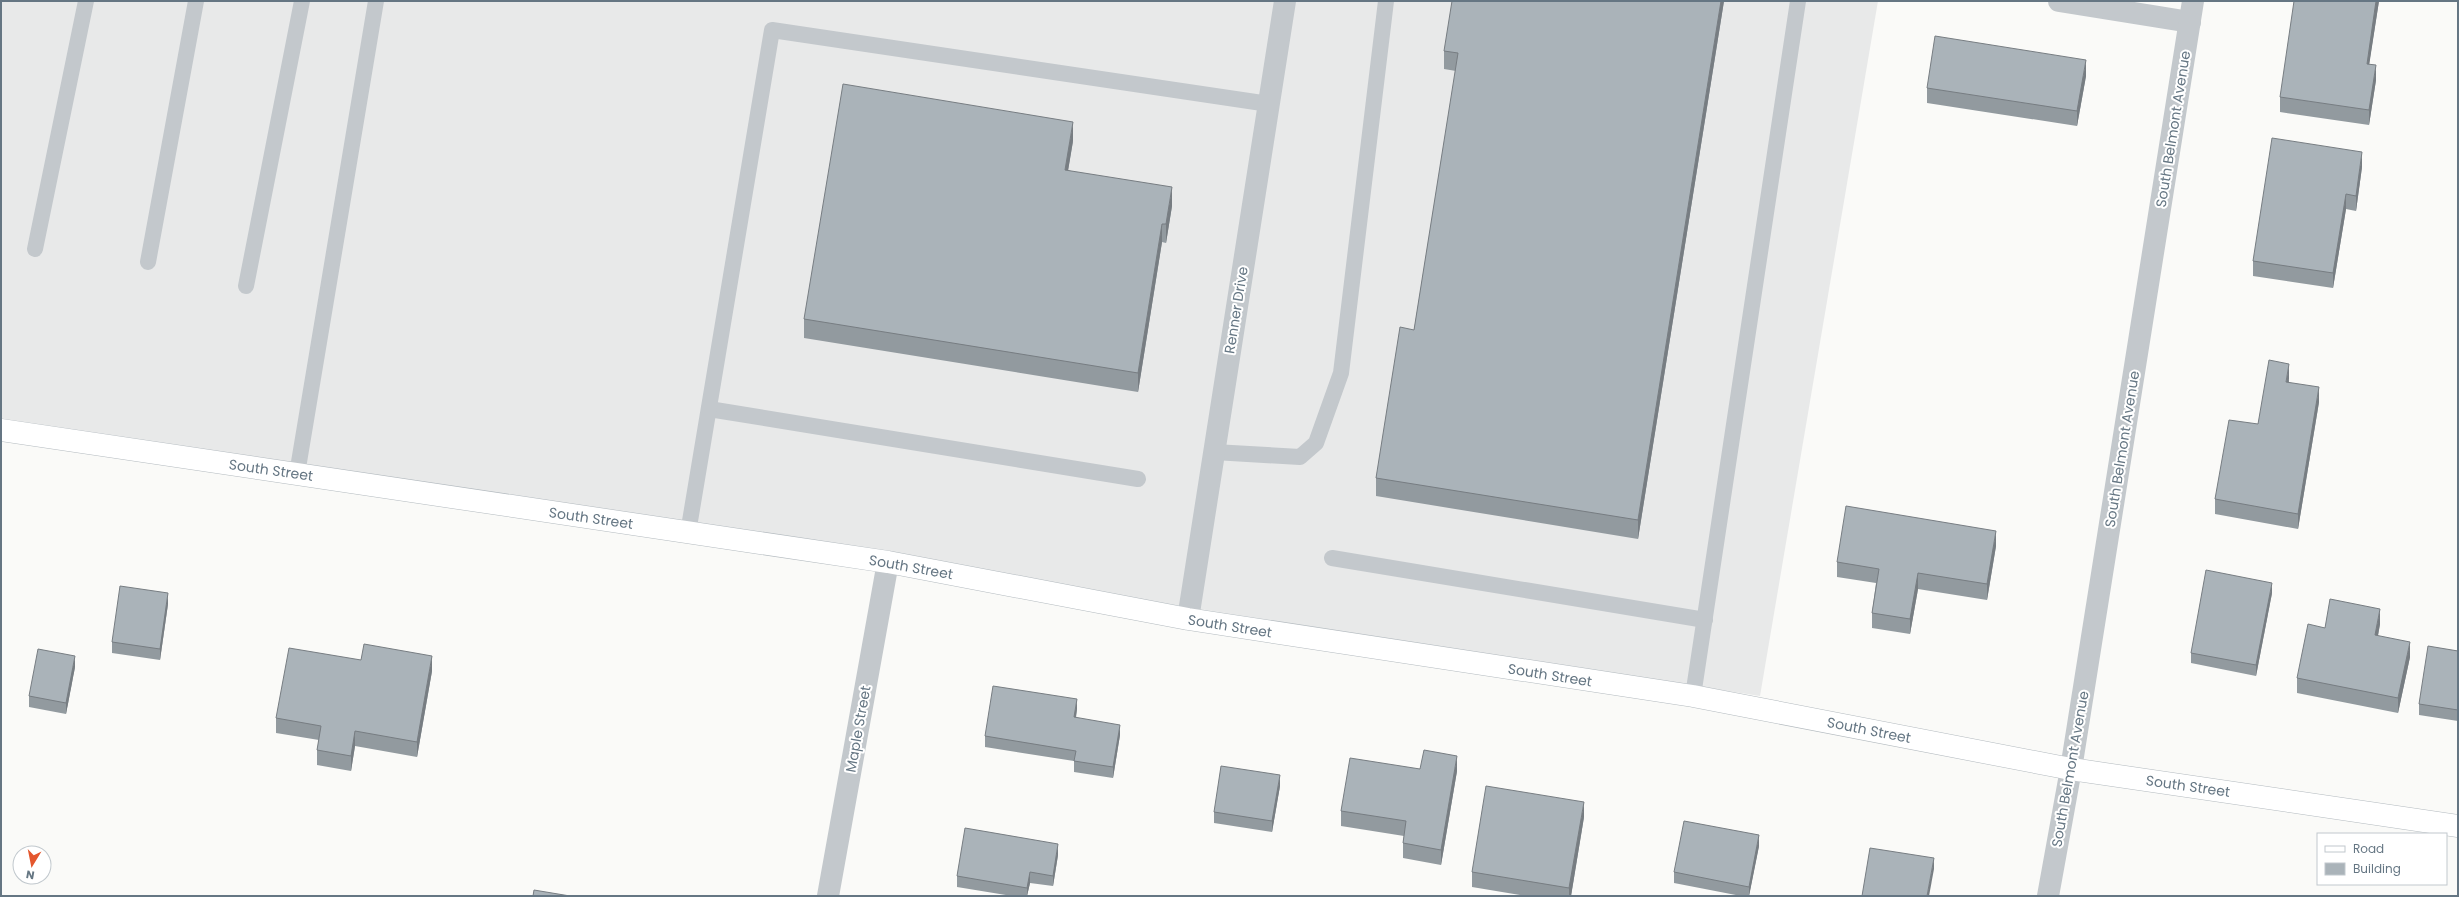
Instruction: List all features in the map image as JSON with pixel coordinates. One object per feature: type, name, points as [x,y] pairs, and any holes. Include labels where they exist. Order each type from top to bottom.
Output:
[{"type":"street","name":"Renner Drive","points":[[1188,619],[1268,104],[1286,1]]},
{"type":"street","points":[[2059,1],[2190,22]]},
{"type":"street","name":"South Belmont Avenue","points":[[2048,896],[2072,769],[2193,1]]},
{"type":"street","name":"South Street","points":[[1,430],[888,562],[1188,619],[1693,696],[2072,769],[2458,826]]},
{"type":"street","name":"Maple Street","points":[[828,896],[888,562]]},
{"type":"lane","points":[[35,249],[86,1]]},
{"type":"lane","points":[[148,262],[196,1]]},
{"type":"lane","points":[[246,286],[302,1]]},
{"type":"lane","points":[[297,474],[376,1]]},
{"type":"lane","points":[[1214,452],[1300,457],[1316,443],[1340,372],[1386,1]]},
{"type":"lane","points":[[1693,696],[1798,1]]},
{"type":"lane","points":[[688,532],[772,30],[1268,104]]},
{"type":"lane","points":[[709,409],[1138,479]]},
{"type":"lane","points":[[1332,558],[1704,620]]},
{"type":"shaded area","points":[[1,1],[1878,1],[1760,696],[1,423]]},
{"type":"building","points":[[1452,1],[1721,1],[1638,520],[1376,478],[1400,327],[1414,330],[1458,53],[1444,51]]},
{"type":"building","points":[[2294,1],[2376,1],[2367,64],[2376,65],[2369,110],[2280,97]]},
{"type":"building","points":[[1935,36],[2086,60],[2077,111],[1927,88]]},
{"type":"building","points":[[843,84],[1073,122],[1065,170],[1172,187],[1166,224],[1162,224],[1138,373],[804,319]]},
{"type":"building","points":[[2272,138],[2362,152],[2356,196],[2346,194],[2333,273],[2253,261]]},
{"type":"building","points":[[2269,360],[2289,364],[2286,382],[2319,387],[2298,514],[2215,499],[2229,420],[2258,424]]},
{"type":"building","points":[[1846,506],[1996,531],[1987,584],[1918,573],[1910,619],[1872,613],[1879,569],[1837,562]]},
{"type":"building","points":[[2206,570],[2272,583],[2256,665],[2191,653]]},
{"type":"building","points":[[120,586],[168,593],[160,649],[112,642]]},
{"type":"building","points":[[2330,599],[2380,609],[2375,635],[2410,642],[2398,698],[2297,678],[2308,624],[2325,628]]},
{"type":"building","points":[[364,644],[432,656],[417,742],[355,731],[351,756],[317,750],[321,726],[276,718],[289,648],[361,660]]},
{"type":"building","points":[[2428,646],[2458,651],[2458,710],[2419,704]]},
{"type":"building","points":[[38,649],[75,656],[66,703],[29,696]]},
{"type":"building","points":[[993,686],[1077,699],[1074,717],[1120,725],[1113,767],[1074,761],[1076,751],[985,736]]},
{"type":"building","points":[[1424,750],[1457,756],[1441,850],[1403,843],[1406,821],[1341,811],[1350,758],[1420,769]]},
{"type":"building","points":[[1221,766],[1280,775],[1272,821],[1214,812]]},
{"type":"building","points":[[1486,786],[1584,802],[1569,888],[1472,872]]},
{"type":"building","points":[[1684,821],[1759,835],[1749,887],[1674,872]]},
{"type":"building","points":[[965,828],[1058,844],[1053,876],[1030,872],[1027,888],[957,876]]},
{"type":"building","points":[[1870,848],[1934,858],[1927,896],[1862,896]]},
{"type":"building","points":[[534,890],[570,896],[533,896]]}]
